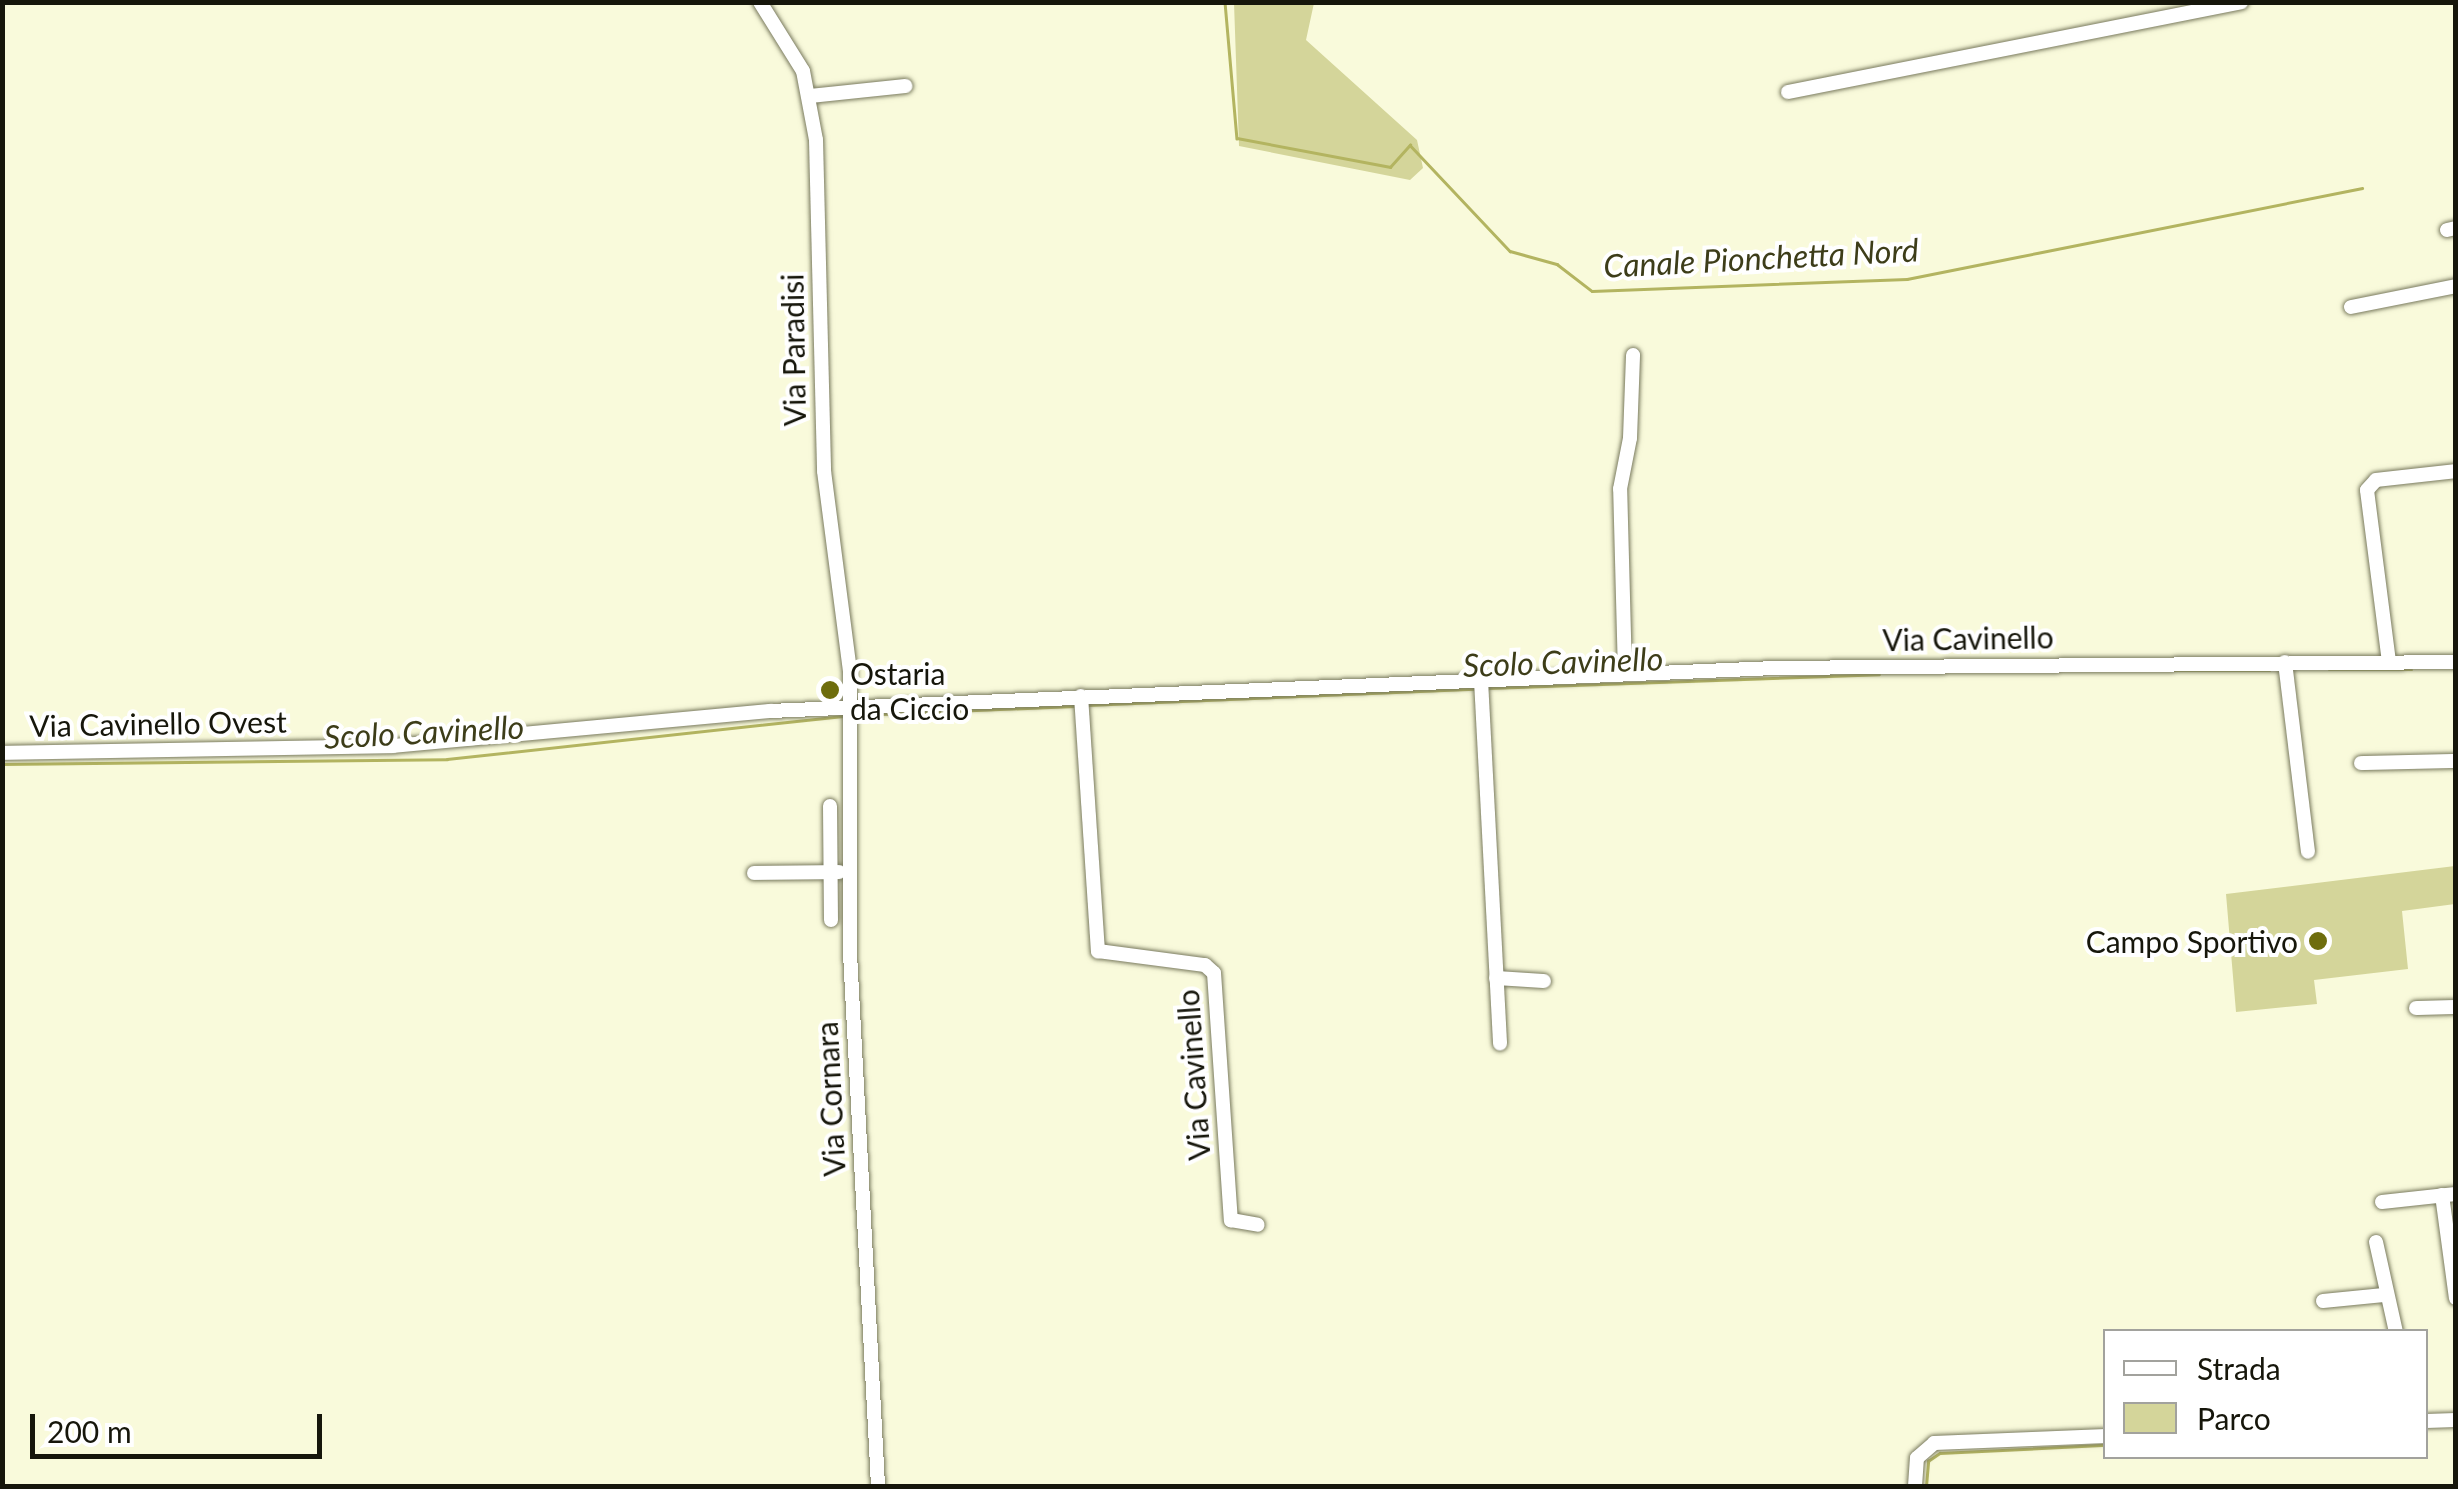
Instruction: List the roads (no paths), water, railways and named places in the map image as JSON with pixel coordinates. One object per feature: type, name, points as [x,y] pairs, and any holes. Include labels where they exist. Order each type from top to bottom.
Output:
[{"type":"street","name":"Via Paradisi","points":[[760,2],[804,71],[810,96],[824,471],[846,617],[852,708]]},
{"type":"street","points":[[1788,92],[2240,2]]},
{"type":"street","points":[[810,96],[905,86]]},
{"type":"street","points":[[2351,307],[2456,286]]},
{"type":"street","points":[[1626,674],[1620,488],[1630,438],[1633,355]]},
{"type":"street","points":[[2389,662],[2367,490],[2376,480],[2456,471]]},
{"type":"street","points":[[2286,662],[2308,852]]},
{"type":"street","name":"Via Cavinello","points":[[852,708],[1481,686],[1626,674],[2456,662]]},
{"type":"street","points":[[1481,686],[1500,1044]]},
{"type":"street","name":"Via Cavinello","points":[[1081,702],[1098,951],[1205,964],[1214,973],[1231,1220],[1258,1225]]},
{"type":"street","name":"Via Cavinello Ovest","points":[[2,753],[393,746],[852,708]]},
{"type":"street","name":"Via Cornara","points":[[852,708],[850,872],[878,1486]]},
{"type":"street","points":[[2361,763],[2456,761]]},
{"type":"street","points":[[830,806],[831,920]]},
{"type":"street","points":[[754,873],[850,872]]},
{"type":"street","points":[[1496,978],[1544,981]]},
{"type":"street","points":[[2416,1008],[2456,1007]]},
{"type":"street","points":[[2382,1202],[2449,1194],[2456,1298]]},
{"type":"street","points":[[2376,1242],[2384,1296],[2395,1329]]},
{"type":"street","points":[[2323,1301],[2384,1296]]},
{"type":"street","points":[[2428,1421],[2456,1420]]},
{"type":"street","points":[[1915,1486],[1918,1458],[1934,1444],[2103,1436]]},
{"type":"waterway","name":"Canale Pionchetta Nord","points":[[1225,2],[1237,138],[1390,167],[1410,145],[1510,251],[1557,264],[1592,291],[1907,279],[2362,188]]},
{"type":"waterway","name":"Scolo Cavinello","points":[[2329,670],[2412,670]]},
{"type":"waterway","name":"Scolo Cavinello","points":[[2167,671],[2270,671]]},
{"type":"waterway","name":"Scolo Cavinello","points":[[1487,688],[1879,674]]},
{"type":"waterway","name":"Scolo Cavinello","points":[[1087,705],[1474,689]]},
{"type":"waterway","name":"Scolo Cavinello","points":[[858,715],[1074,706]]},
{"type":"waterway","name":"Scolo Cavinello","points":[[2,764],[447,759],[843,716]]},
{"type":"waterway","points":[[1926,1486],[1928,1461],[1940,1453],[2103,1445]]},
{"type":"place","name":"Ostaria da Ciccio","points":[[830,690]]},
{"type":"place","name":"Campo Sportivo","points":[[2318,941]]}]
